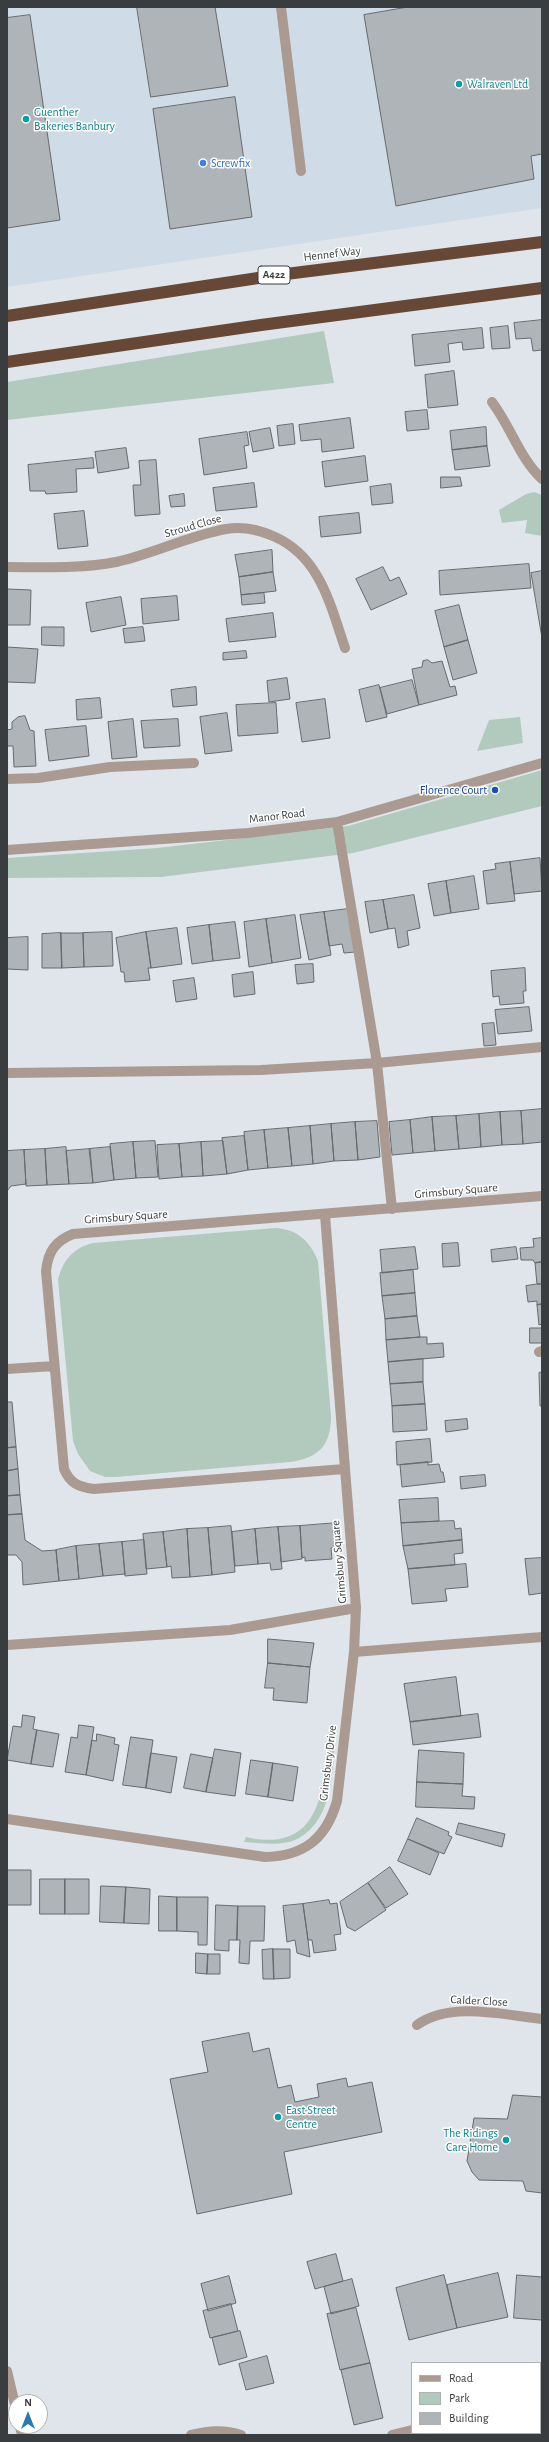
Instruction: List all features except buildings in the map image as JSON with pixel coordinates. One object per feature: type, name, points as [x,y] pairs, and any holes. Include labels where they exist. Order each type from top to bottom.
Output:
[{"type":"highway","name":"Hennef Way","points":[[7,316],[278,275],[542,242]]},
{"type":"highway","points":[[7,362],[269,324],[542,288]]},
{"type":"street","points":[[281,7],[301,171]]},
{"type":"street","points":[[492,402],[506,421],[526,460],[542,479]]},
{"type":"street","name":"Stroud Close","points":[[7,567],[84,567],[116,562],[225,529],[252,528],[289,544],[309,563],[324,587],[345,648]]},
{"type":"street","points":[[7,779],[38,778],[110,767],[194,762]]},
{"type":"street","name":"Manor Road","points":[[7,850],[248,833],[337,822],[542,763]]},
{"type":"street","points":[[337,822],[377,1063],[392,1209]]},
{"type":"street","points":[[7,1073],[261,1070],[377,1063],[542,1047]]},
{"type":"street","name":"Grimsbury Square","points":[[344,1469],[94,1489],[74,1485],[64,1468],[54,1366],[46,1271],[47,1260],[53,1248],[62,1239],[74,1234],[325,1215],[542,1196]]},
{"type":"street","name":"Grimsbury Square","points":[[325,1215],[356,1608],[354,1652]]},
{"type":"street","points":[[7,1369],[54,1366]]},
{"type":"street","points":[[7,1645],[230,1630],[356,1608]]},
{"type":"street","points":[[354,1652],[542,1637]]},
{"type":"street","name":"Grimsbury Drive","points":[[7,1819],[265,1857],[296,1853],[311,1844],[324,1832],[332,1817],[337,1801],[354,1652]]},
{"type":"street","name":"Calder Close","points":[[417,2025],[428,2017],[458,2011],[542,2019]]},
{"type":"street","points":[[7,2371],[12,2394]]},
{"type":"street","points":[[191,2435],[211,2430],[227,2430],[241,2435]]},
{"type":"street","points":[[392,2435],[411,2430]]},
{"type":"shaded area","points":[[7,7],[542,7],[542,208],[7,287]]},
{"type":"green space","points":[[324,331],[334,383],[7,420],[7,382]]},
{"type":"green space","points":[[534,492],[542,495],[542,536],[525,533],[527,520],[502,523],[499,510],[526,494]]},
{"type":"green space","points":[[520,717],[523,743],[477,751],[489,720]]},
{"type":"green space","points":[[542,770],[542,806],[353,853],[161,877],[7,878],[7,858],[157,848],[348,826]]},
{"type":"green space","points":[[275,1228],[290,1231],[302,1237],[315,1254],[318,1261],[331,1416],[329,1435],[326,1442],[316,1453],[309,1457],[290,1462],[116,1477],[105,1477],[90,1471],[78,1454],[73,1441],[58,1280],[66,1261],[80,1248],[93,1243]]},
{"type":"green space","points":[[329,1730],[336,1730],[330,1790],[319,1818],[311,1829],[299,1838],[286,1843],[272,1844],[244,1842],[246,1837],[272,1840],[291,1835],[305,1825],[315,1810],[321,1792],[325,1772]]},
{"type":"place","name":"Walraven Ltd","points":[[459,84]]},
{"type":"place","name":"Guenther Bakeries Banbury","points":[[26,119]]},
{"type":"place","name":"Screwfix","points":[[203,163]]},
{"type":"place","name":"Florence Court","points":[[495,790]]},
{"type":"place","name":"East Street Centre","points":[[278,2117]]},
{"type":"place","name":"The Ridings Care Home","points":[[506,2140]]}]
